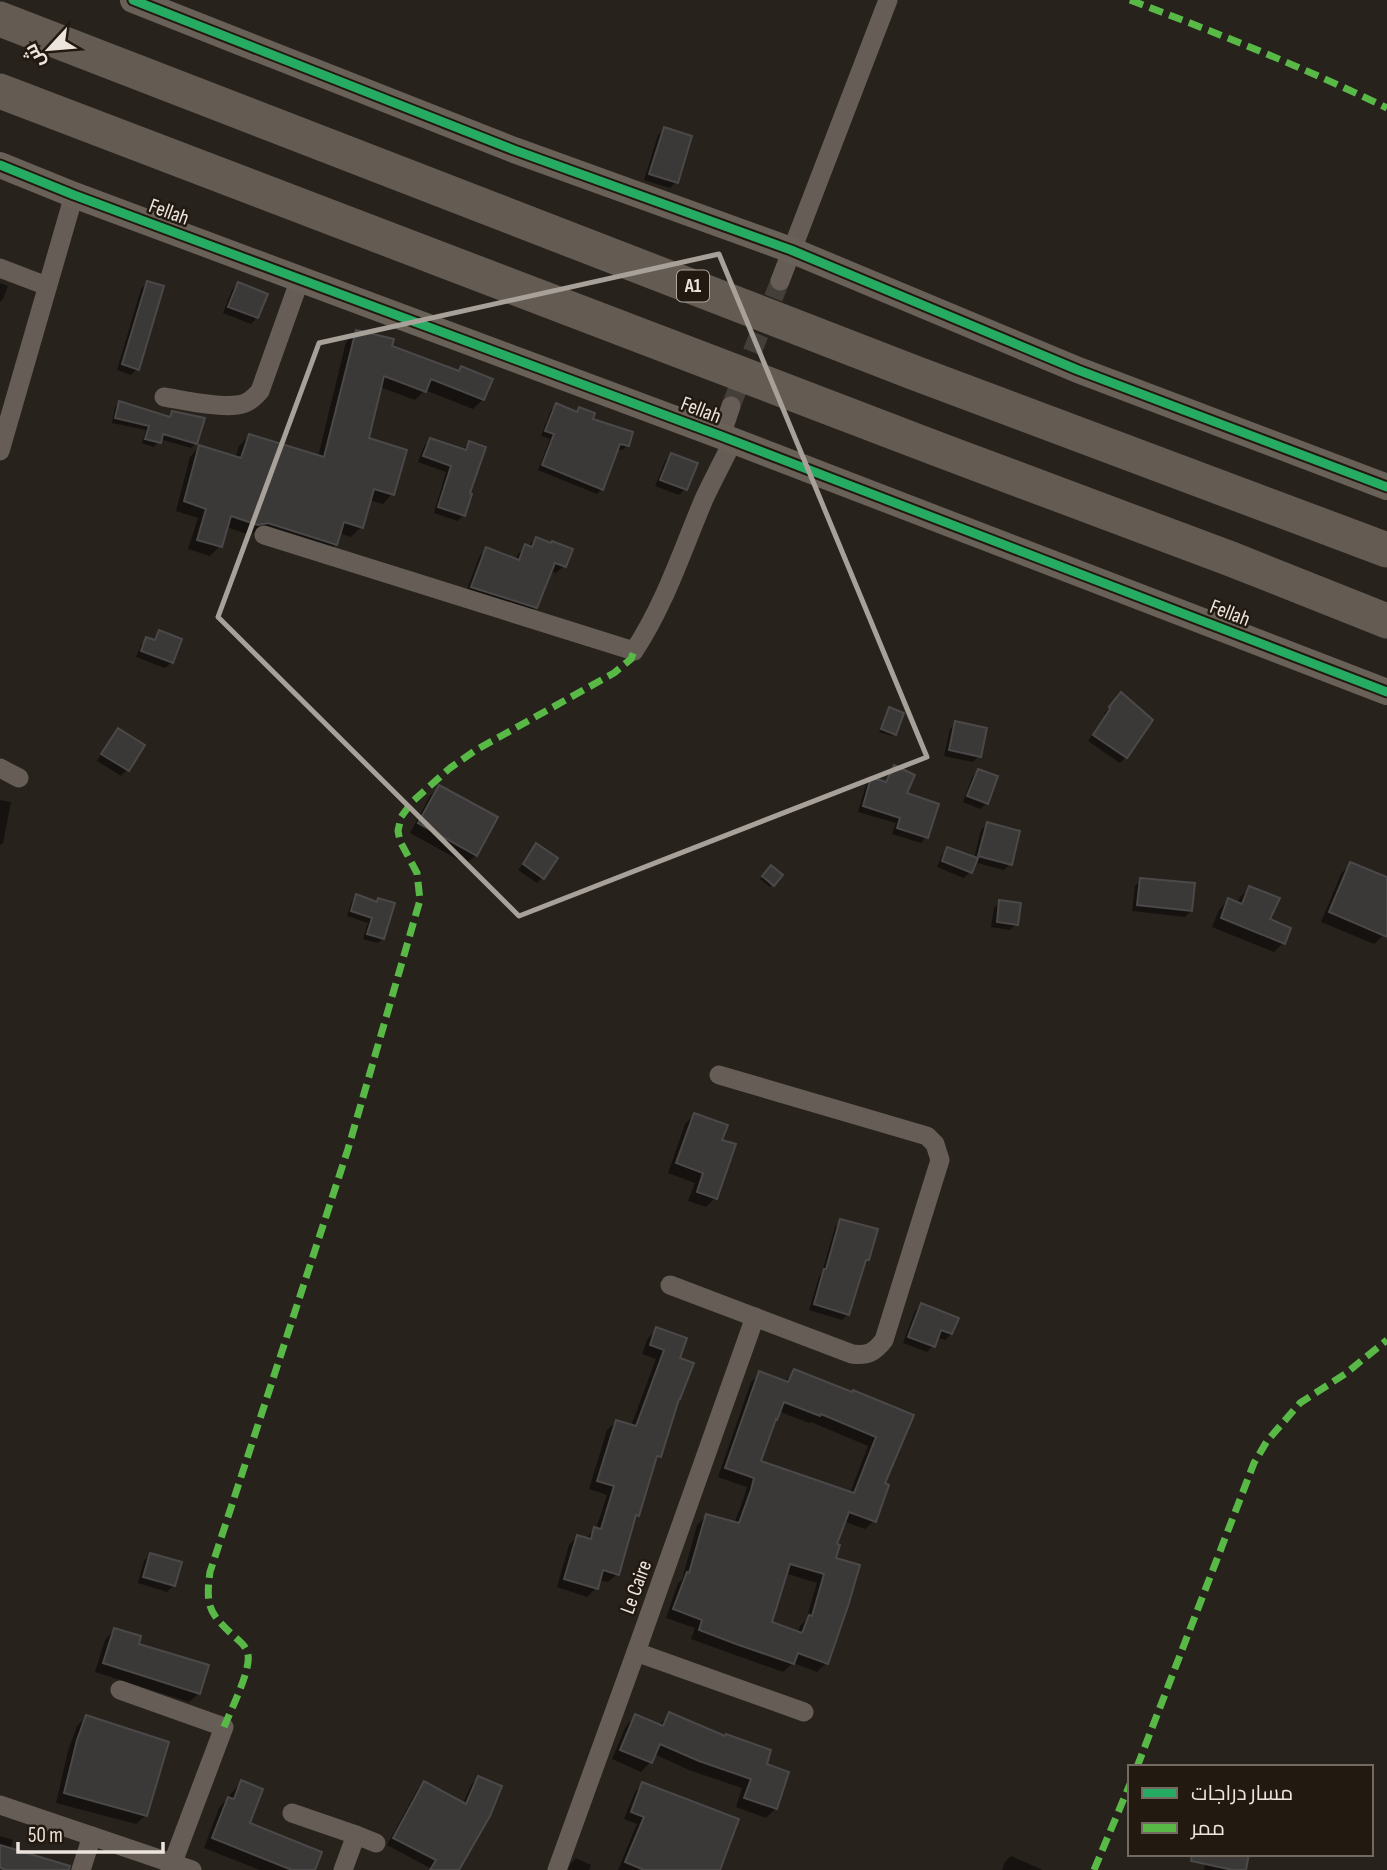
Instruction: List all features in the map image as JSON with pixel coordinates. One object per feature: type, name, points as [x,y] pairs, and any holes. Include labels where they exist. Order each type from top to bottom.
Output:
[{"type":"highway","name":"A1","points":[[0,19],[927,377],[1387,550]]},
{"type":"highway","points":[[0,91],[1231,559],[1387,621]]},
{"type":"street","points":[[133,0],[514,150],[791,250],[1078,370],[1387,487]]},
{"type":"street","points":[[780,281],[888,0]]},
{"type":"street","name":"Fellah","points":[[0,165],[1387,692]]},
{"type":"street","points":[[0,451],[74,195]]},
{"type":"street","points":[[0,268],[47,286]]},
{"type":"street","points":[[164,397],[234,406],[254,398],[260,391],[300,279]]},
{"type":"street","points":[[264,535],[634,651],[652,624],[705,498],[727,439],[731,407]]},
{"type":"street","points":[[0,768],[19,778]]},
{"type":"street","points":[[670,1285],[852,1354],[869,1354],[877,1350],[884,1340],[940,1160],[935,1144],[927,1136],[719,1075]]},
{"type":"street","name":"Le Caire","points":[[557,1870],[755,1317]]},
{"type":"street","points":[[636,1652],[803,1712]]},
{"type":"street","points":[[120,1690],[224,1727],[172,1867]]},
{"type":"street","points":[[0,1805],[172,1867],[192,1870]]},
{"type":"street","points":[[292,1813],[376,1843]]},
{"type":"street","points":[[343,1870],[356,1835]]},
{"type":"street","points":[[81,1870],[92,1836]]},
{"type":"highlighted area","points":[[719,254],[927,757],[519,916],[218,617],[319,343]]},
{"type":"building","points":[[664,127],[692,136],[678,183],[649,174]]},
{"type":"building","points":[[147,281],[164,286],[139,370],[122,364]]},
{"type":"building","points":[[238,282],[268,294],[258,318],[228,307]]},
{"type":"building","points":[[356,330],[394,339],[392,346],[459,371],[461,366],[493,379],[484,400],[431,379],[426,392],[384,376],[369,438],[407,450],[394,495],[374,489],[363,528],[344,522],[337,545],[268,523],[258,525],[231,516],[222,547],[197,540],[206,509],[184,501],[199,445],[241,458],[249,434],[324,457]]},
{"type":"building","points":[[119,401],[170,417],[172,411],[205,418],[197,444],[163,434],[161,443],[145,439],[149,426],[115,418]]},
{"type":"building","points":[[556,403],[577,412],[579,407],[595,413],[593,419],[633,432],[629,446],[620,444],[603,490],[542,465],[554,434],[545,431]]},
{"type":"building","points":[[430,438],[466,450],[469,441],[486,447],[465,516],[438,507],[451,466],[423,456]]},
{"type":"building","points":[[671,453],[698,463],[687,490],[660,480]]},
{"type":"building","points":[[536,537],[573,549],[566,567],[555,563],[537,608],[471,587],[486,547],[519,560],[525,544],[532,547]]},
{"type":"building","points":[[159,630],[182,639],[173,663],[141,651],[146,637],[155,640]]},
{"type":"building","points":[[1121,692],[1153,720],[1127,758],[1093,735]]},
{"type":"building","points":[[889,707],[904,713],[896,735],[881,729]]},
{"type":"building","points":[[955,721],[987,728],[981,757],[949,750]]},
{"type":"building","points":[[118,728],[145,745],[129,771],[101,754]]},
{"type":"building","points":[[894,765],[915,775],[907,793],[939,804],[928,838],[897,828],[900,818],[863,806],[871,777],[886,782]]},
{"type":"building","points":[[978,769],[998,776],[988,804],[967,796]]},
{"type":"building","points":[[439,785],[498,817],[477,856],[418,823]]},
{"type":"building","points":[[987,822],[1020,831],[1012,865],[978,856]]},
{"type":"building","points":[[536,843],[558,858],[544,879],[523,864]]},
{"type":"building","points":[[947,847],[978,858],[972,873],[942,861]]},
{"type":"building","points":[[1350,862],[1387,877],[1387,937],[1329,912]]},
{"type":"building","points":[[771,865],[783,875],[774,886],[762,876]]},
{"type":"building","points":[[1140,878],[1195,883],[1192,911],[1137,905]]},
{"type":"building","points":[[1249,886],[1280,898],[1270,919],[1291,928],[1285,944],[1221,918],[1228,898],[1242,904]]},
{"type":"building","points":[[356,894],[377,902],[378,898],[395,903],[384,939],[367,934],[372,918],[351,911]]},
{"type":"building","points":[[999,900],[1021,903],[1018,925],[997,922]]},
{"type":"building","points":[[694,1113],[728,1125],[722,1140],[736,1144],[717,1199],[697,1192],[703,1173],[676,1163]]},
{"type":"building","points":[[840,1219],[878,1229],[849,1315],[814,1304]]},
{"type":"building","points":[[921,1303],[959,1318],[952,1334],[941,1330],[935,1347],[908,1337]]},
{"type":"building","points":[[656,1327],[687,1338],[680,1358],[694,1363],[679,1399],[661,1457],[657,1456],[639,1516],[636,1515],[619,1575],[603,1570],[598,1589],[564,1579],[577,1535],[591,1539],[594,1527],[601,1529],[614,1486],[597,1481],[616,1420],[636,1426],[664,1350],[650,1345]]},
{"type":"building","points":[[794,1369],[914,1415],[885,1483],[889,1485],[876,1522],[849,1512],[837,1544],[840,1545],[836,1558],[860,1565],[828,1664],[798,1653],[794,1664],[736,1644],[699,1630],[702,1620],[673,1609],[687,1572],[689,1573],[706,1514],[739,1523],[751,1490],[754,1478],[725,1468],[759,1371],[788,1382]],"holes":[[[784,1402],[876,1437],[854,1493],[761,1461]],[[790,1564],[824,1574],[812,1616],[809,1615],[802,1633],[772,1622]]]},
{"type":"building","points":[[150,1553],[182,1562],[175,1586],[143,1577]]},
{"type":"building","points":[[114,1628],[141,1636],[139,1644],[209,1665],[200,1694],[103,1663]]},
{"type":"building","points":[[669,1712],[725,1736],[726,1734],[771,1750],[767,1764],[789,1772],[777,1809],[744,1798],[751,1779],[660,1744],[652,1763],[620,1750],[635,1714],[663,1726]]},
{"type":"building","points":[[86,1715],[169,1742],[147,1816],[64,1793]]},
{"type":"building","points":[[478,1776],[502,1786],[490,1816],[459,1870],[430,1870],[436,1860],[393,1838],[424,1781],[466,1804]]},
{"type":"building","points":[[241,1780],[263,1789],[250,1823],[322,1852],[315,1870],[292,1870],[212,1838],[228,1797],[234,1799]]},
{"type":"building","points":[[642,1782],[739,1819],[720,1870],[644,1870],[625,1862],[644,1817],[631,1812]]},
{"type":"building","points":[[0,1845],[70,1866],[69,1870],[0,1868]]},
{"type":"building","points":[[1192,1856],[1249,1856],[1246,1870],[1191,1861]]},
{"type":"tunnel","points":[[731,406],[780,281]]},
{"type":"marked path","points":[[1130,0],[1260,51],[1387,108]]},
{"type":"marked path","points":[[224,1727],[243,1680],[248,1655],[244,1646],[220,1623],[211,1610],[208,1594],[210,1572],[348,1149],[420,900],[417,873],[400,841],[398,831],[401,817],[412,802],[450,768],[476,750],[614,673],[631,659],[634,651]]},
{"type":"marked path","points":[[1138,1765],[1254,1463],[1267,1441],[1300,1403],[1345,1374],[1387,1340]]},
{"type":"marked path","points":[[1094,1870],[1128,1789]]},
{"type":"cycle path","points":[[133,0],[514,150],[791,250],[1078,370],[1387,487]]},
{"type":"cycle path","points":[[0,165],[721,436],[1387,692]]}]
